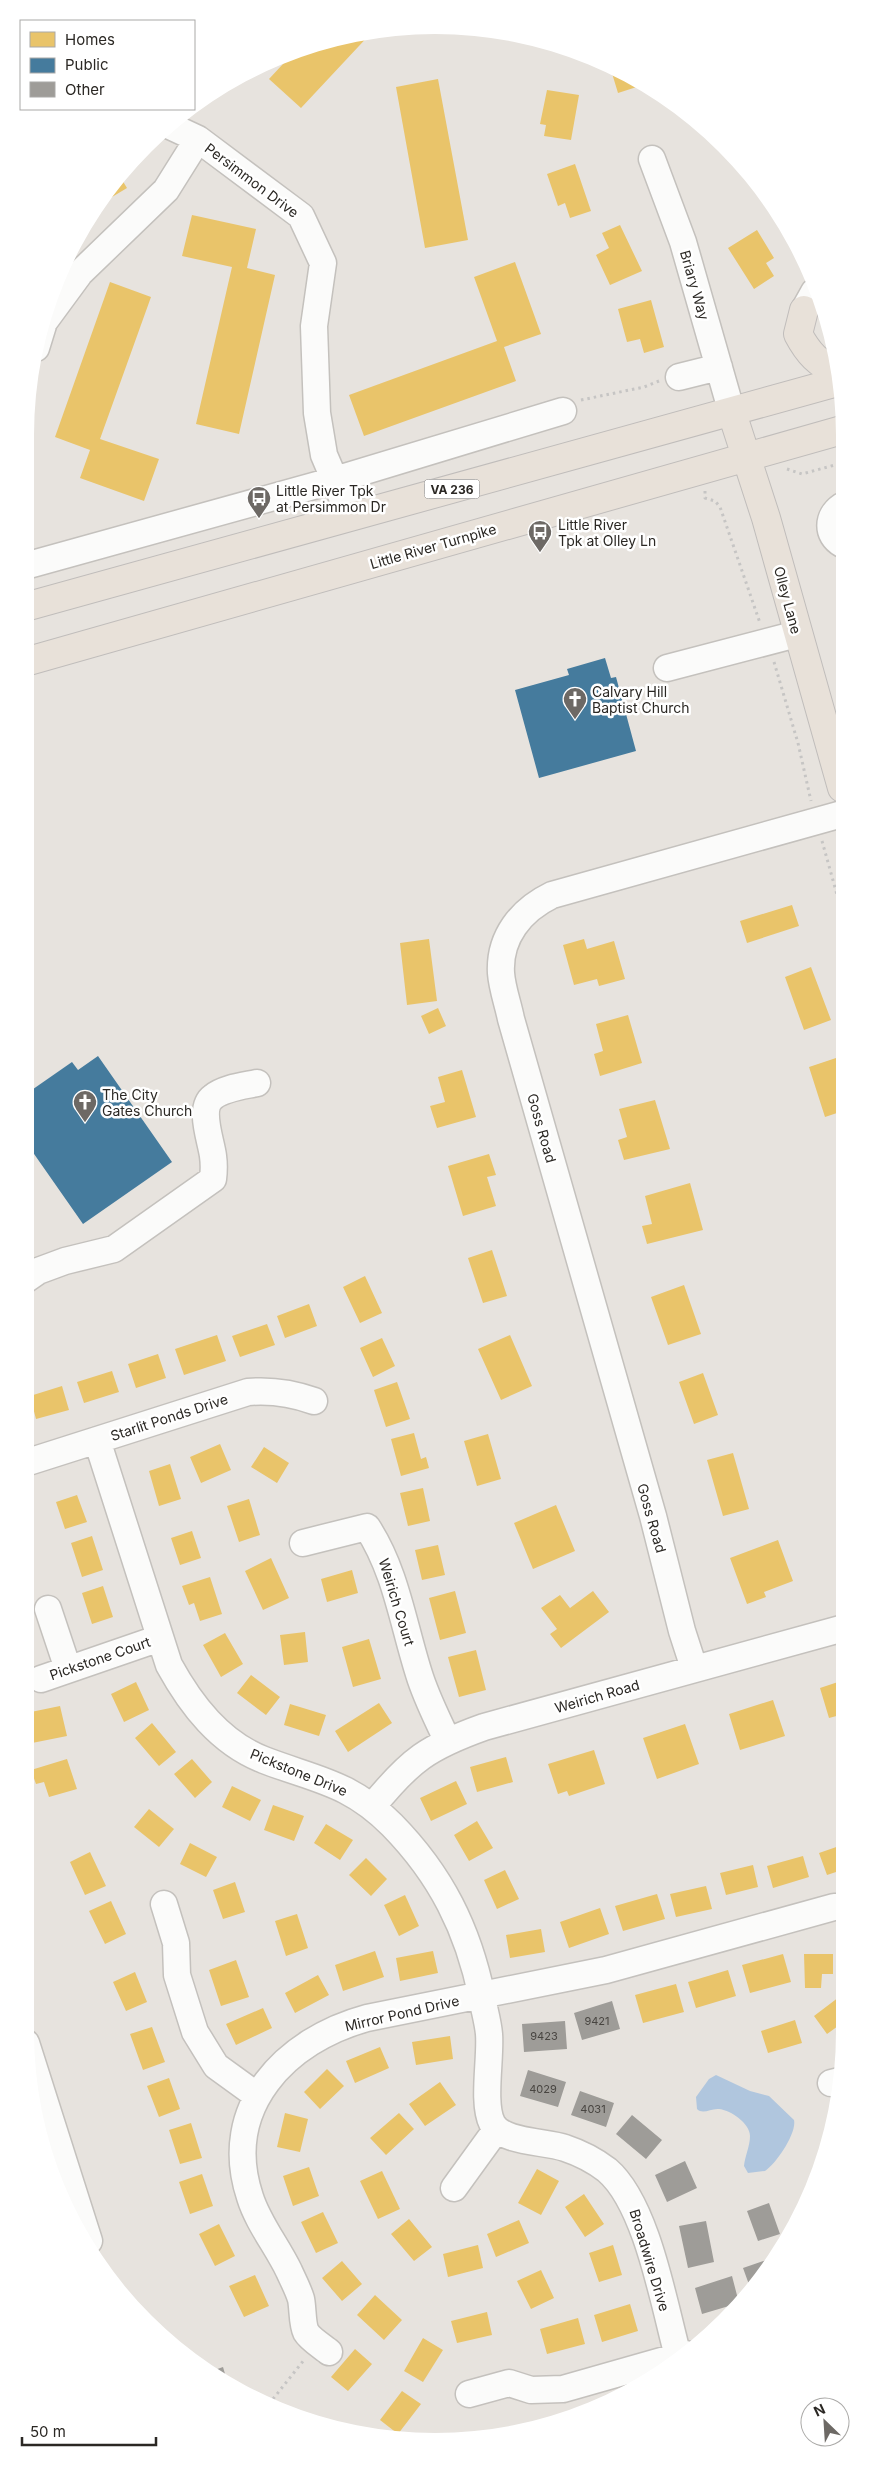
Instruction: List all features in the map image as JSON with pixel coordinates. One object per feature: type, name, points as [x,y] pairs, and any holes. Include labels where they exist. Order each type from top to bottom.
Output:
[{"type":"main road","points":[[809,301],[798,334],[808,353],[831,369]]},
{"type":"main road","name":"VA 236","points":[[34,604],[833,384]]},
{"type":"main road","name":"Olley Lane","points":[[732,413],[766,518],[836,767]]},
{"type":"main road","name":"Little River Turnpike","points":[[34,659],[836,432]]},
{"type":"street","name":"Persimmon Drive","points":[[176,129],[198,139],[301,216],[323,263],[314,326],[317,413],[324,455],[350,516]]},
{"type":"street","points":[[55,307],[80,272],[166,190],[198,139]]},
{"type":"street","name":"Briary Way","points":[[652,159],[678,227],[732,413]]},
{"type":"street","points":[[672,376],[719,367]]},
{"type":"street","points":[[34,563],[334,480],[563,411]]},
{"type":"street","points":[[836,510],[830,524],[833,536],[836,539]]},
{"type":"street","points":[[667,668],[797,634]]},
{"type":"street","name":"Goss Road","points":[[694,1668],[682,1631],[653,1516],[511,1019],[501,974],[501,959],[504,944],[514,926],[526,912],[552,895],[836,816]]},
{"type":"street","points":[[34,1274],[65,1261],[114,1249],[213,1179],[213,1156],[206,1116],[207,1105],[211,1098],[219,1093],[257,1082]]},
{"type":"street","name":"Starlit Ponds Drive","points":[[34,1460],[248,1392],[266,1390],[293,1394],[314,1401]]},
{"type":"street","name":"Pickstone Drive","points":[[97,1440],[169,1665],[204,1718],[225,1737],[263,1760],[310,1774],[345,1789],[372,1807],[417,1854],[449,1902],[474,1961],[489,2034],[488,2109],[496,2130]]},
{"type":"street","name":"Weirich Court","points":[[303,1543],[367,1527],[386,1560],[418,1674],[447,1740]]},
{"type":"street","points":[[48,1609],[68,1669]]},
{"type":"street","name":"Weirich Road","points":[[372,1807],[399,1774],[428,1751],[447,1740],[484,1727],[836,1630]]},
{"type":"street","name":"Pickstone Court","points":[[40,1679],[160,1638]]},
{"type":"street","points":[[164,1904],[176,1943],[177,1975],[195,2032],[216,2066],[256,2094]]},
{"type":"street","name":"Mirror Pond Drive","points":[[324,2347],[306,2332],[297,2287],[250,2197],[244,2173],[244,2145],[249,2115],[256,2094],[291,2056],[308,2043],[333,2029],[368,2018],[606,1970],[836,1907]]},
{"type":"street","points":[[36,2076],[84,2226]]},
{"type":"street","points":[[454,2188],[496,2130]]},
{"type":"street","name":"Broadwire Drive","points":[[496,2130],[514,2138],[548,2143],[578,2152],[593,2160],[619,2182],[639,2216],[680,2349]]},
{"type":"street","points":[[469,2394],[509,2383],[531,2390],[563,2389],[667,2359]]},
{"type":"path","points":[[563,411],[566,404],[650,386],[672,376]]},
{"type":"path","points":[[787,469],[802,474],[836,465]]},
{"type":"path","points":[[821,838],[836,891]]},
{"type":"path","points":[[273,2399],[324,2347]]},
{"type":"water","points":[[716,2075],[750,2091],[769,2096],[794,2120],[794,2126],[785,2148],[775,2162],[765,2171],[748,2173],[744,2166],[750,2136],[747,2126],[739,2118],[723,2110],[699,2111],[697,2109],[696,2097],[709,2079]]},
{"type":"building: Homes","points":[[365,40],[301,108],[269,79],[284,63],[331,47]]},
{"type":"building: Homes","points":[[613,75],[635,88],[618,93]]},
{"type":"building: Homes","points":[[438,79],[468,240],[425,248],[396,87]]},
{"type":"building: Homes","points":[[547,90],[579,95],[571,140],[544,136],[546,125],[540,124]]},
{"type":"building: Homes","points":[[575,164],[591,211],[570,218],[565,203],[558,206],[547,174]]},
{"type":"building: Homes","points":[[124,182],[127,188],[113,197]]},
{"type":"building: Homes","points":[[192,215],[256,229],[247,268],[275,275],[239,434],[196,424],[232,267],[182,256]]},
{"type":"building: Homes","points":[[620,225],[642,271],[610,285],[596,255],[609,248],[602,233]]},
{"type":"building: Homes","points":[[757,230],[774,258],[766,263],[774,276],[754,289],[728,248]]},
{"type":"building: Homes","points":[[515,262],[541,334],[504,347],[516,381],[364,436],[349,395],[497,341],[474,277]]},
{"type":"building: Homes","points":[[110,282],[151,297],[100,439],[159,459],[144,501],[80,478],[90,450],[55,437]]},
{"type":"building: Homes","points":[[651,300],[664,347],[644,353],[640,339],[627,342],[618,309]]},
{"type":"building: Homes","points":[[792,905],[799,926],[747,943],[740,921]]},
{"type":"building: Homes","points":[[429,939],[437,1001],[407,1005],[400,943]]},
{"type":"building: Homes","points":[[584,939],[587,949],[614,941],[625,979],[599,986],[597,979],[574,985],[563,945]]},
{"type":"building: Homes","points":[[811,967],[831,1020],[804,1030],[785,977]]},
{"type":"building: Homes","points":[[438,1008],[446,1026],[429,1034],[421,1016]]},
{"type":"building: Homes","points":[[628,1015],[642,1063],[600,1076],[594,1054],[603,1051],[596,1024]]},
{"type":"building: Homes","points":[[836,1058],[836,1113],[825,1117],[809,1067]]},
{"type":"building: Homes","points":[[462,1070],[476,1117],[437,1128],[430,1106],[445,1102],[438,1077]]},
{"type":"building: Homes","points":[[655,1100],[670,1149],[624,1160],[618,1140],[627,1137],[619,1109]]},
{"type":"building: Homes","points":[[489,1154],[496,1175],[487,1177],[496,1206],[463,1216],[448,1166]]},
{"type":"building: Homes","points":[[690,1183],[703,1230],[647,1244],[642,1226],[652,1224],[645,1196]]},
{"type":"building: Homes","points":[[492,1250],[507,1296],[483,1303],[468,1258]]},
{"type":"building: Homes","points":[[365,1276],[382,1313],[360,1323],[343,1287]]},
{"type":"building: Homes","points":[[684,1285],[701,1334],[668,1345],[651,1297]]},
{"type":"building: Homes","points":[[309,1304],[317,1326],[285,1338],[277,1316]]},
{"type":"building: Homes","points":[[267,1324],[275,1345],[240,1357],[232,1336]]},
{"type":"building: Homes","points":[[217,1335],[226,1361],[184,1375],[175,1349]]},
{"type":"building: Homes","points":[[510,1335],[532,1386],[501,1400],[478,1349]]},
{"type":"building: Homes","points":[[382,1338],[395,1366],[373,1377],[360,1348]]},
{"type":"building: Homes","points":[[158,1354],[166,1378],[136,1388],[128,1364]]},
{"type":"building: Homes","points":[[112,1371],[119,1392],[84,1403],[77,1382]]},
{"type":"building: Homes","points":[[703,1373],[718,1415],[694,1424],[679,1382]]},
{"type":"building: Homes","points":[[397,1382],[410,1419],[386,1427],[374,1390]]},
{"type":"building: Homes","points":[[62,1386],[69,1410],[36,1419],[34,1395]]},
{"type":"building: Homes","points":[[414,1433],[421,1459],[426,1457],[429,1468],[401,1476],[391,1439]]},
{"type":"building: Homes","points":[[488,1434],[501,1479],[477,1486],[464,1441]]},
{"type":"building: Homes","points":[[220,1444],[231,1470],[201,1483],[190,1457]]},
{"type":"building: Homes","points":[[264,1447],[289,1463],[277,1483],[251,1467]]},
{"type":"building: Homes","points":[[733,1453],[749,1509],[723,1516],[707,1460]]},
{"type":"building: Homes","points":[[170,1464],[181,1499],[159,1506],[149,1471]]},
{"type":"building: Homes","points":[[423,1488],[430,1521],[408,1526],[400,1493]]},
{"type":"building: Homes","points":[[77,1495],[87,1522],[65,1529],[56,1502]]},
{"type":"building: Homes","points":[[249,1499],[260,1535],[239,1542],[227,1506]]},
{"type":"building: Homes","points":[[556,1505],[575,1551],[533,1569],[514,1523]]},
{"type":"building: Homes","points":[[192,1531],[201,1558],[180,1565],[171,1538]]},
{"type":"building: Homes","points":[[92,1536],[103,1570],[82,1577],[71,1543]]},
{"type":"building: Homes","points":[[778,1540],[793,1581],[764,1592],[766,1597],[747,1604],[730,1558]]},
{"type":"building: Homes","points":[[438,1545],[445,1575],[422,1580],[415,1550]]},
{"type":"building: Homes","points":[[271,1558],[289,1598],[263,1610],[245,1571]]},
{"type":"building: Homes","points":[[352,1570],[358,1593],[327,1602],[321,1579]]},
{"type":"building: Homes","points":[[210,1577],[222,1614],[200,1621],[194,1603],[189,1605],[182,1586]]},
{"type":"building: Homes","points":[[103,1586],[113,1617],[92,1624],[82,1593]]},
{"type":"building: Homes","points":[[455,1591],[466,1633],[440,1640],[429,1598]]},
{"type":"building: Homes","points":[[593,1591],[609,1612],[561,1648],[550,1634],[557,1629],[541,1608],[560,1595],[570,1608]]},
{"type":"building: Homes","points":[[305,1632],[308,1662],[284,1665],[280,1635]]},
{"type":"building: Homes","points":[[225,1633],[243,1664],[221,1677],[203,1645]]},
{"type":"building: Homes","points":[[369,1639],[381,1679],[353,1687],[342,1647]]},
{"type":"building: Homes","points":[[476,1650],[486,1690],[459,1697],[448,1657]]},
{"type":"building: Homes","points":[[251,1675],[280,1697],[266,1715],[237,1693]]},
{"type":"building: Homes","points":[[136,1682],[149,1710],[124,1722],[111,1694]]},
{"type":"building: Homes","points":[[836,1683],[836,1716],[829,1718],[820,1688]]},
{"type":"building: Homes","points":[[773,1700],[785,1736],[740,1750],[729,1714]]},
{"type":"building: Homes","points":[[379,1703],[392,1723],[348,1752],[335,1731]]},
{"type":"building: Homes","points":[[290,1704],[326,1715],[319,1736],[284,1725]]},
{"type":"building: Homes","points":[[60,1706],[67,1736],[34,1743],[34,1711]]},
{"type":"building: Homes","points":[[152,1723],[176,1752],[159,1766],[135,1738]]},
{"type":"building: Homes","points":[[685,1724],[699,1764],[657,1779],[643,1738]]},
{"type":"building: Homes","points":[[594,1750],[605,1784],[569,1796],[567,1791],[558,1794],[548,1764]]},
{"type":"building: Homes","points":[[506,1757],[513,1782],[477,1792],[470,1767]]},
{"type":"building: Homes","points":[[67,1759],[77,1789],[49,1797],[44,1782],[36,1784],[34,1769]]},
{"type":"building: Homes","points":[[192,1759],[212,1782],[195,1798],[174,1774]]},
{"type":"building: Homes","points":[[456,1781],[467,1804],[431,1821],[420,1798]]},
{"type":"building: Homes","points":[[232,1786],[261,1800],[250,1821],[222,1807]]},
{"type":"building: Homes","points":[[273,1805],[304,1816],[294,1841],[264,1830]]},
{"type":"building: Homes","points":[[149,1809],[174,1829],[159,1847],[134,1827]]},
{"type":"building: Homes","points":[[477,1821],[493,1848],[469,1861],[454,1835]]},
{"type":"building: Homes","points":[[326,1824],[353,1840],[340,1860],[314,1843]]},
{"type":"building: Homes","points":[[190,1843],[217,1857],[206,1877],[180,1864]]},
{"type":"building: Homes","points":[[836,1847],[836,1872],[827,1875],[819,1853]]},
{"type":"building: Homes","points":[[90,1852],[106,1886],[85,1895],[70,1862]]},
{"type":"building: Homes","points":[[803,1856],[809,1877],[773,1888],[767,1866]]},
{"type":"building: Homes","points":[[366,1858],[387,1879],[371,1896],[349,1875]]},
{"type":"building: Homes","points":[[753,1865],[758,1887],[726,1895],[720,1873]]},
{"type":"building: Homes","points":[[505,1870],[519,1899],[497,1909],[484,1880]]},
{"type":"building: Homes","points":[[235,1882],[245,1912],[223,1919],[213,1890]]},
{"type":"building: Homes","points":[[706,1886],[712,1909],[676,1917],[670,1894]]},
{"type":"building: Homes","points":[[657,1894],[665,1919],[623,1931],[615,1906]]},
{"type":"building: Homes","points":[[405,1895],[419,1926],[399,1936],[384,1905]]},
{"type":"building: Homes","points":[[111,1901],[126,1934],[105,1944],[89,1911]]},
{"type":"building: Homes","points":[[600,1908],[609,1934],[569,1948],[560,1922]]},
{"type":"building: Homes","points":[[297,1914],[308,1948],[286,1956],[275,1921]]},
{"type":"building: Homes","points":[[541,1929],[545,1952],[510,1958],[506,1935]]},
{"type":"building: Homes","points":[[375,1951],[384,1977],[343,1991],[335,1965]]},
{"type":"building: Homes","points":[[433,1951],[438,1973],[400,1981],[396,1958]]},
{"type":"building: Homes","points":[[783,1954],[791,1982],[750,1993],[742,1965]]},
{"type":"building: Homes","points":[[804,1954],[833,1954],[833,1974],[822,1974],[821,1988],[805,1988]]},
{"type":"building: Homes","points":[[236,1960],[249,1997],[221,2006],[209,1970]]},
{"type":"building: Homes","points":[[728,1970],[736,1996],[696,2008],[688,1982]]},
{"type":"building: Homes","points":[[135,1972],[147,2002],[126,2011],[113,1982]]},
{"type":"building: Homes","points":[[318,1975],[329,1995],[295,2013],[285,1993]]},
{"type":"building: Homes","points":[[676,1984],[684,2012],[643,2023],[635,1995]]},
{"type":"building: Homes","points":[[836,1999],[836,2028],[827,2034],[814,2016]]},
{"type":"building: Homes","points":[[263,2008],[272,2028],[236,2045],[226,2024]]},
{"type":"building: Homes","points":[[795,2020],[802,2043],[768,2053],[761,2031]]},
{"type":"building: Homes","points":[[152,2027],[165,2062],[143,2070],[130,2034]]},
{"type":"building: Homes","points":[[450,2036],[453,2059],[416,2065],[412,2042]]},
{"type":"building: Homes","points":[[380,2047],[389,2068],[355,2083],[346,2061]]},
{"type":"building: Homes","points":[[327,2069],[344,2086],[320,2109],[304,2092]]},
{"type":"building: Homes","points":[[169,2078],[180,2109],[159,2117],[147,2086]]},
{"type":"building: Homes","points":[[440,2082],[456,2105],[425,2126],[409,2104]]},
{"type":"building: Homes","points":[[285,2113],[308,2119],[300,2152],[277,2147]]},
{"type":"building: Homes","points":[[399,2113],[414,2129],[386,2155],[370,2138]]},
{"type":"building: Homes","points":[[191,2123],[202,2158],[180,2164],[169,2130]]},
{"type":"building: Homes","points":[[309,2167],[319,2196],[293,2206],[283,2176]]},
{"type":"building: Homes","points":[[537,2169],[559,2181],[541,2215],[518,2203]]},
{"type":"building: Homes","points":[[382,2171],[400,2209],[378,2219],[360,2181]]},
{"type":"building: Homes","points":[[202,2174],[213,2206],[190,2214],[179,2182]]},
{"type":"building: Homes","points":[[584,2194],[604,2224],[585,2237],[565,2207]]},
{"type":"building: Homes","points":[[323,2212],[338,2243],[316,2253],[301,2222]]},
{"type":"building: Homes","points":[[409,2219],[432,2247],[414,2261],[391,2234]]},
{"type":"building: Homes","points":[[519,2220],[529,2243],[496,2257],[487,2234]]},
{"type":"building: Homes","points":[[219,2224],[235,2256],[215,2266],[199,2234]]},
{"type":"building: Homes","points":[[478,2245],[483,2268],[448,2277],[443,2254]]},
{"type":"building: Homes","points":[[613,2245],[622,2275],[599,2282],[589,2253]]},
{"type":"building: Homes","points":[[342,2261],[362,2284],[342,2301],[322,2278]]},
{"type":"building: Homes","points":[[541,2270],[554,2298],[531,2309],[517,2281]]},
{"type":"building: Homes","points":[[255,2275],[269,2306],[244,2317],[229,2286]]},
{"type":"building: Homes","points":[[375,2295],[402,2320],[384,2340],[357,2315]]},
{"type":"building: Homes","points":[[630,2304],[638,2331],[602,2342],[594,2315]]},
{"type":"building: Homes","points":[[487,2312],[492,2335],[457,2343],[451,2321]]},
{"type":"building: Homes","points":[[578,2318],[585,2344],[547,2354],[540,2329]]},
{"type":"building: Homes","points":[[423,2338],[443,2350],[423,2382],[404,2371]]},
{"type":"building: Homes","points":[[355,2349],[372,2364],[348,2391],[331,2377]]},
{"type":"building: Homes","points":[[402,2391],[421,2404],[400,2431],[394,2431],[380,2420]]},
{"type":"building: Public","name":"Calvary Hill Baptist Church","points":[[605,658],[611,678],[616,677],[636,751],[539,778],[515,690],[569,675],[567,669]]},
{"type":"building: Public","name":"The City Gates Church","points":[[98,1056],[172,1162],[83,1224],[34,1154],[34,1088],[72,1062],[78,1070]]},
{"type":"building: Other","points":[[612,2001],[620,2029],[582,2040],[574,2013]]},
{"type":"building: Other","points":[[565,2021],[567,2049],[524,2052],[522,2024]]},
{"type":"building: Other","points":[[528,2070],[566,2082],[558,2107],[520,2096]]},
{"type":"building: Other","points":[[580,2091],[614,2103],[606,2127],[571,2115]]},
{"type":"building: Other","points":[[632,2115],[662,2140],[646,2159],[616,2134]]},
{"type":"building: Other","points":[[685,2161],[697,2188],[667,2202],[655,2175]]},
{"type":"building: Other","points":[[769,2203],[780,2234],[758,2241],[747,2211]]},
{"type":"building: Other","points":[[706,2221],[714,2262],[688,2268],[679,2226]]},
{"type":"building: Other","points":[[765,2261],[748,2282],[743,2268]]},
{"type":"building: Other","points":[[732,2276],[737,2297],[728,2306],[702,2314],[695,2288]]},
{"type":"building: Other","points":[[223,2367],[225,2374],[217,2369]]},
{"type":"place","name":"Little River Tpk at Persimmon Dr","points":[[259,519]]},
{"type":"place","name":"Little River Tpk at Olley Ln","points":[[540,553]]},
{"type":"place","name":"Calvary Hill Baptist Church","points":[[575,720]]},
{"type":"place","name":"The City Gates Church","points":[[85,1123]]}]
